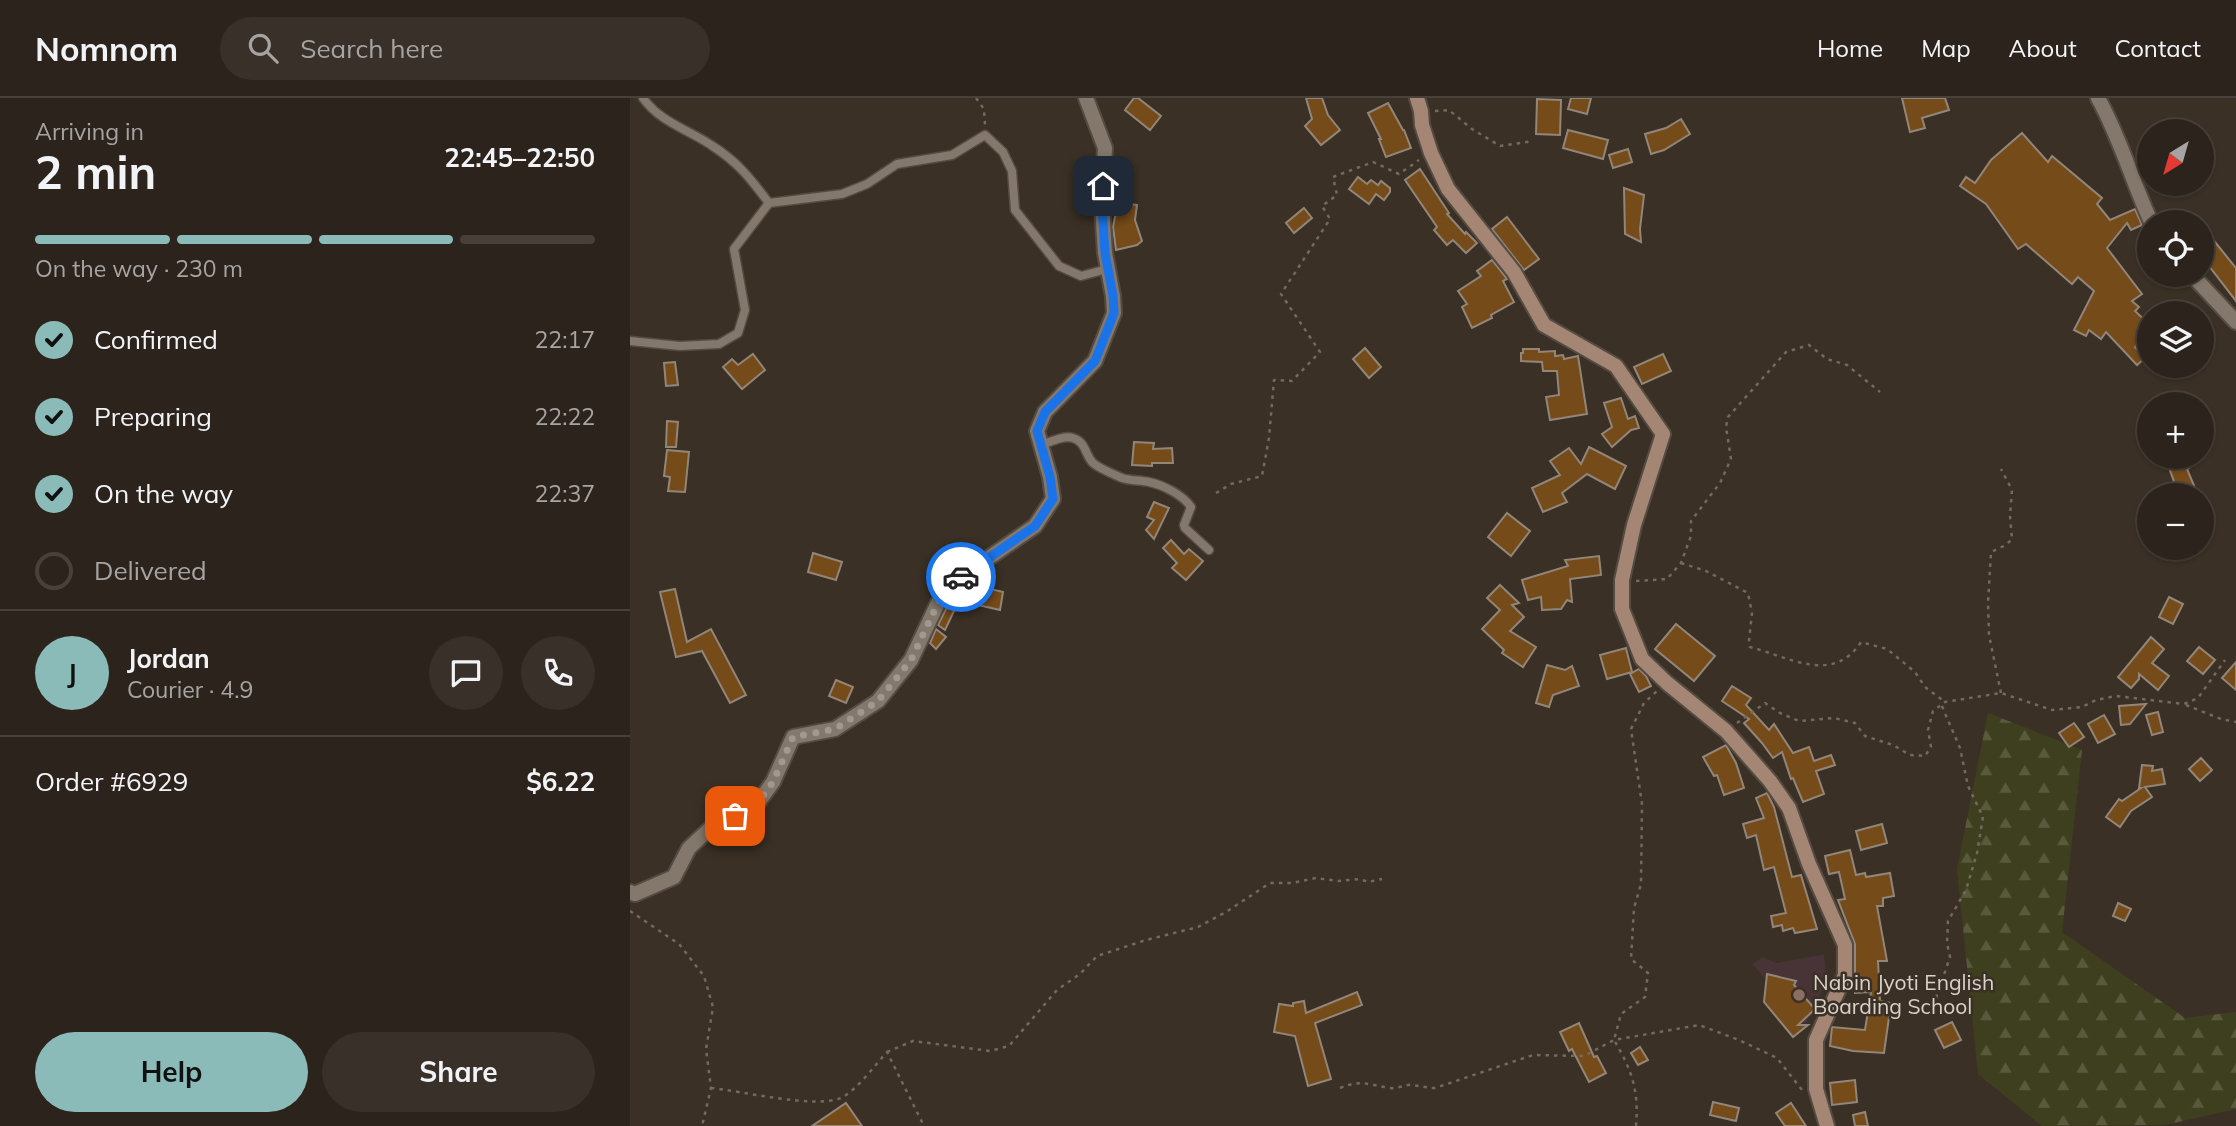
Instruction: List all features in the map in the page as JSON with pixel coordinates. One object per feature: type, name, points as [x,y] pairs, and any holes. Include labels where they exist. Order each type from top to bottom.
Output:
[{"type":"main road","points":[[1419,104],[1431,153],[1448,189],[1514,272],[1544,325],[1616,366],[1663,434],[1634,525],[1622,580],[1622,609],[1642,659],[1726,732],[1770,781],[1789,808],[1809,864],[1845,945],[1845,975],[1816,1040],[1816,1089],[1827,1126]]},
{"type":"street","points":[[630,892],[635,894],[674,877],[689,848],[718,821],[752,811],[773,782],[793,737],[835,729],[878,701],[911,660],[945,588],[1035,526],[1053,499],[1050,477],[1037,431],[1045,412],[1095,361],[1114,313],[1102,206],[1105,148],[1086,98]]},
{"type":"street","points":[[2098,98],[2111,122],[2146,210]]},
{"type":"street","points":[[2203,287],[2236,322]]},
{"type":"lane","points":[[643,98],[650,108],[674,126],[709,143],[739,165],[769,203]]},
{"type":"lane","points":[[630,341],[680,346],[719,344],[738,333],[745,310],[734,249],[769,203],[842,194],[867,184],[897,164],[951,155],[985,135],[1003,152],[1012,172],[1015,209],[1059,266],[1081,276],[1107,269]]},
{"type":"lane","points":[[1041,444],[1065,437],[1074,438],[1085,446],[1091,461],[1096,465],[1126,480],[1152,483],[1175,493],[1191,507],[1185,528],[1209,550]]},
{"type":"path","points":[[976,98],[984,109],[985,135]]},
{"type":"path","points":[[1419,104],[1449,110],[1472,129],[1500,146],[1533,141]]},
{"type":"path","points":[[1216,494],[1231,484],[1262,476],[1269,438],[1274,380],[1292,381],[1320,352],[1282,294],[1330,219],[1322,206],[1337,195],[1333,177],[1373,162],[1399,174],[1431,153]]},
{"type":"path","points":[[1622,580],[1667,579],[1681,564],[1691,536],[1691,521],[1720,483],[1731,459],[1726,427],[1728,417],[1786,352],[1809,345],[1827,359],[1847,365],[1880,392]]},
{"type":"path","points":[[2001,469],[2012,490],[2012,539],[1991,552],[1988,603],[1989,635],[2001,694]]},
{"type":"path","points":[[1681,564],[1706,570],[1748,593],[1752,613],[1750,647],[1808,665],[1828,666],[1853,655],[1861,642],[1887,649],[1914,672],[1925,687],[1943,703],[1960,748],[1968,786],[1983,817],[1978,853],[1966,890],[1948,921],[1947,943],[1950,957],[1936,998]]},
{"type":"path","points":[[2184,704],[2198,698],[2225,660]]},
{"type":"path","points":[[1636,1126],[1637,1102],[1629,1066],[1614,1040],[1621,1013],[1646,997],[1648,973],[1632,959],[1634,908],[1642,884],[1642,804],[1631,729],[1644,703],[1667,683]]},
{"type":"path","points":[[1726,732],[1765,703],[1799,721],[1834,718],[1855,723],[1865,736],[1910,755],[1925,756],[1931,747],[1928,730],[1933,710],[1943,703],[2001,694],[2052,710],[2082,707],[2095,700],[2116,695],[2184,704],[2236,722]]},
{"type":"path","points":[[711,1088],[810,1102],[828,1101],[843,1097],[887,1052],[914,1041],[990,1051],[1009,1046],[1057,990],[1080,974],[1097,956],[1198,927],[1270,883],[1292,883],[1316,878],[1338,881],[1360,879],[1368,882],[1382,879]]},
{"type":"path","points":[[630,911],[679,944],[704,976],[713,1007],[706,1049],[711,1088],[702,1126]]},
{"type":"path","points":[[1340,1088],[1354,1082],[1392,1088],[1410,1084],[1435,1088],[1533,1055],[1584,1056],[1614,1040],[1699,1025],[1777,1058],[1807,1094],[1816,1089]]},
{"type":"path","points":[[887,1052],[924,1126]]},
{"type":"shaded area","name":"Nabin Jyoti English Boarding School","points":[[1824,954],[1826,975],[1817,1007],[1805,1024],[1752,964],[1763,957],[1776,963]]},
{"type":"green space","points":[[1988,713],[2082,750],[2062,932],[2185,1018],[2236,1012],[2236,1109],[2165,1125],[2042,1126],[1978,1074],[1957,869]]},
{"type":"building","points":[[1134,98],[1138,98],[1161,116],[1150,130],[1125,110]]},
{"type":"building","points":[[1306,98],[1322,98],[1328,115],[1340,130],[1321,145],[1305,126],[1312,119]]},
{"type":"building","points":[[1571,98],[1591,98],[1587,114],[1568,109]]},
{"type":"building","points":[[1902,98],[1945,98],[1949,110],[1922,118],[1925,128],[1910,132]]},
{"type":"building","points":[[1537,99],[1561,100],[1560,135],[1536,134]]},
{"type":"building","points":[[1388,103],[1411,148],[1386,157],[1381,139],[1368,113]]},
{"type":"building","points":[[1681,119],[1690,134],[1664,150],[1651,154],[1645,134],[1666,128]]},
{"type":"building","points":[[1568,130],[1608,140],[1603,159],[1563,148]]},
{"type":"building","points":[[2022,133],[2048,162],[2052,156],[2102,198],[2097,204],[2110,220],[2135,209],[2137,227],[2131,230],[2127,223],[2107,248],[2142,294],[2132,301],[2137,305],[2137,365],[2106,332],[2101,339],[2089,330],[2086,336],[2074,330],[2094,291],[2078,277],[2072,284],[2026,244],[2018,249],[1986,204],[1960,186],[1966,177],[1975,183],[1991,160]]},
{"type":"building","points":[[1628,149],[1632,162],[1613,168],[1609,155]]},
{"type":"building","points":[[1420,169],[1449,213],[1447,214],[1477,243],[1466,253],[1453,240],[1447,245],[1434,230],[1437,227],[1405,180]]},
{"type":"building","points":[[1358,177],[1367,184],[1371,180],[1378,185],[1381,181],[1390,188],[1390,192],[1384,200],[1376,194],[1369,204],[1349,189]]},
{"type":"building","points":[[1624,188],[1644,195],[1641,242],[1625,234]]},
{"type":"building","points":[[1118,202],[1137,205],[1135,220],[1142,241],[1137,245],[1116,250],[1113,227]]},
{"type":"building","points":[[1304,208],[1312,218],[1294,233],[1286,223]]},
{"type":"building","points":[[1507,217],[1539,259],[1524,270],[1492,229]]},
{"type":"building","points":[[2214,243],[2236,268],[2236,301],[2214,273]]},
{"type":"building","points":[[1492,260],[1507,279],[1503,281],[1514,302],[1472,328],[1462,307],[1467,304],[1458,291],[1481,276],[1477,271]]},
{"type":"building","points":[[1365,348],[1381,367],[1369,378],[1353,359]]},
{"type":"building","points":[[1523,349],[1555,351],[1555,356],[1563,355],[1564,359],[1578,356],[1587,414],[1550,420],[1546,397],[1559,395],[1557,371],[1543,371],[1542,362],[1521,361]]},
{"type":"building","points":[[753,354],[765,370],[742,389],[723,367],[732,359],[738,365]]},
{"type":"building","points":[[1663,354],[1671,371],[1642,384],[1634,367]]},
{"type":"building","points":[[675,362],[678,385],[666,386],[664,363]]},
{"type":"building","points":[[1621,398],[1628,419],[1635,416],[1639,428],[1631,430],[1612,447],[1602,434],[1612,427],[1604,403]]},
{"type":"building","points":[[667,421],[678,422],[676,447],[666,447]]},
{"type":"building","points":[[1134,442],[1154,443],[1153,449],[1172,448],[1173,463],[1132,465]]},
{"type":"building","points":[[1589,447],[1626,466],[1615,489],[1587,474],[1562,493],[1567,502],[1543,512],[1532,488],[1560,475],[1550,461],[1569,448],[1581,464]]},
{"type":"building","points":[[667,450],[689,452],[685,492],[668,491],[670,477],[664,476]]},
{"type":"building","points":[[2169,469],[2187,469],[2193,483],[2175,483]]},
{"type":"building","points":[[1154,502],[1169,508],[1154,539],[1146,530],[1154,520],[1147,517]]},
{"type":"building","points":[[1507,513],[1530,531],[1511,556],[1488,537]]},
{"type":"building","points":[[1171,540],[1184,554],[1189,549],[1203,561],[1186,580],[1172,568],[1177,563],[1163,548]]},
{"type":"building","points":[[813,553],[842,562],[836,580],[808,572]]},
{"type":"building","points":[[1599,556],[1601,575],[1570,579],[1572,602],[1567,600],[1561,609],[1542,610],[1541,597],[1528,600],[1522,580],[1568,566],[1565,560]]},
{"type":"building","points":[[1500,585],[1519,603],[1512,605],[1524,617],[1510,631],[1536,647],[1523,667],[1502,653],[1504,650],[1482,629],[1500,610],[1487,598]]},
{"type":"building","points":[[982,587],[1003,592],[1000,610],[978,605]]},
{"type":"building","points":[[675,589],[687,642],[711,629],[746,695],[730,703],[702,651],[676,657],[660,592]]},
{"type":"building","points":[[2169,597],[2183,604],[2173,624],[2159,617]]},
{"type":"building","points":[[948,605],[955,609],[945,630],[938,625]]},
{"type":"building","points":[[1676,624],[1715,656],[1694,681],[1655,649]]},
{"type":"building","points":[[936,629],[946,637],[936,649],[930,643]]},
{"type":"building","points":[[2151,637],[2164,649],[2152,663],[2169,676],[2158,690],[2139,674],[2139,679],[2131,688],[2118,677]]},
{"type":"building","points":[[2199,647],[2215,660],[2203,674],[2187,661]]},
{"type":"building","points":[[1626,648],[1632,672],[1607,679],[1600,655]]},
{"type":"building","points":[[2236,662],[2236,690],[2222,678]]},
{"type":"building","points":[[1547,665],[1565,670],[1572,666],[1579,686],[1553,695],[1549,707],[1536,703]]},
{"type":"building","points":[[1639,669],[1651,686],[1639,692],[1630,674]]},
{"type":"building","points":[[836,680],[853,687],[846,703],[829,696]]},
{"type":"building","points":[[1732,686],[1751,698],[1746,705],[1769,730],[1774,724],[1793,753],[1809,747],[1814,761],[1831,755],[1835,765],[1816,771],[1824,794],[1803,802],[1793,778],[1791,779],[1782,752],[1773,758],[1744,723],[1749,719],[1722,701]]},
{"type":"building","points":[[2146,704],[2130,724],[2121,725],[2119,706]]},
{"type":"building","points":[[2158,712],[2163,732],[2152,735],[2146,715]]},
{"type":"building","points":[[2104,715],[2115,734],[2098,743],[2088,724]]},
{"type":"building","points":[[2074,723],[2084,737],[2069,747],[2059,733]]},
{"type":"building","points":[[1726,745],[1736,763],[1744,788],[1724,795],[1717,775],[1714,776],[1703,757]]},
{"type":"building","points":[[2201,758],[2212,770],[2200,781],[2189,769]]},
{"type":"building","points":[[2142,765],[2153,766],[2152,771],[2162,769],[2165,784],[2145,787],[2152,797],[2131,811],[2120,827],[2106,817],[2119,799],[2122,801],[2141,788]]},
{"type":"building","points":[[1767,793],[1774,807],[1792,877],[1801,875],[1817,929],[1795,933],[1793,928],[1783,931],[1782,925],[1773,927],[1771,916],[1786,913],[1774,867],[1764,870],[1756,835],[1747,838],[1743,824],[1764,818],[1756,798]]},
{"type":"building","points":[[1882,824],[1887,843],[1861,850],[1856,831]]},
{"type":"building","points":[[1850,850],[1856,875],[1865,873],[1866,877],[1890,873],[1894,896],[1883,898],[1883,906],[1877,906],[1887,961],[1878,961],[1880,1001],[1891,1003],[1884,1053],[1830,1046],[1832,1027],[1865,1030],[1871,992],[1855,993],[1855,944],[1838,900],[1845,899],[1839,872],[1829,874],[1825,856]]},
{"type":"building","points":[[2118,903],[2131,909],[2125,921],[2113,916]]},
{"type":"building","points":[[1767,974],[1796,981],[1794,985],[1815,1009],[1798,1025],[1808,1025],[1793,1037],[1764,1002]]},
{"type":"building","points":[[1357,992],[1362,1005],[1315,1023],[1331,1079],[1308,1086],[1295,1036],[1274,1032],[1279,1004],[1293,1006],[1293,1003],[1304,1001],[1306,1013]]},
{"type":"building","points":[[1952,1022],[1961,1040],[1944,1048],[1935,1030]]},
{"type":"building","points":[[1579,1023],[1594,1057],[1597,1056],[1606,1073],[1589,1082],[1560,1032]]},
{"type":"building","points":[[1640,1047],[1648,1060],[1638,1065],[1631,1053]]},
{"type":"building","points":[[1855,1080],[1857,1102],[1832,1105],[1830,1083]]},
{"type":"building","points":[[1713,1102],[1739,1108],[1736,1121],[1710,1115]]},
{"type":"building","points":[[846,1103],[862,1126],[812,1126]]},
{"type":"building","points":[[1791,1103],[1806,1126],[1785,1126],[1776,1113]]},
{"type":"building","points":[[1865,1112],[1868,1126],[1855,1126],[1853,1115]]},
{"type":"way so far","points":[[735,816],[752,811],[773,782],[793,737],[835,729],[878,701],[911,660],[945,588],[961,577]]},
{"type":"place","name":"Nabin Jyoti English Boarding School","points":[[1799,995]]},
{"type":"route","points":[[961,577],[1035,526],[1053,499],[1050,477],[1037,431],[1045,412],[1095,361],[1114,313],[1105,253],[1103,186]]}]
